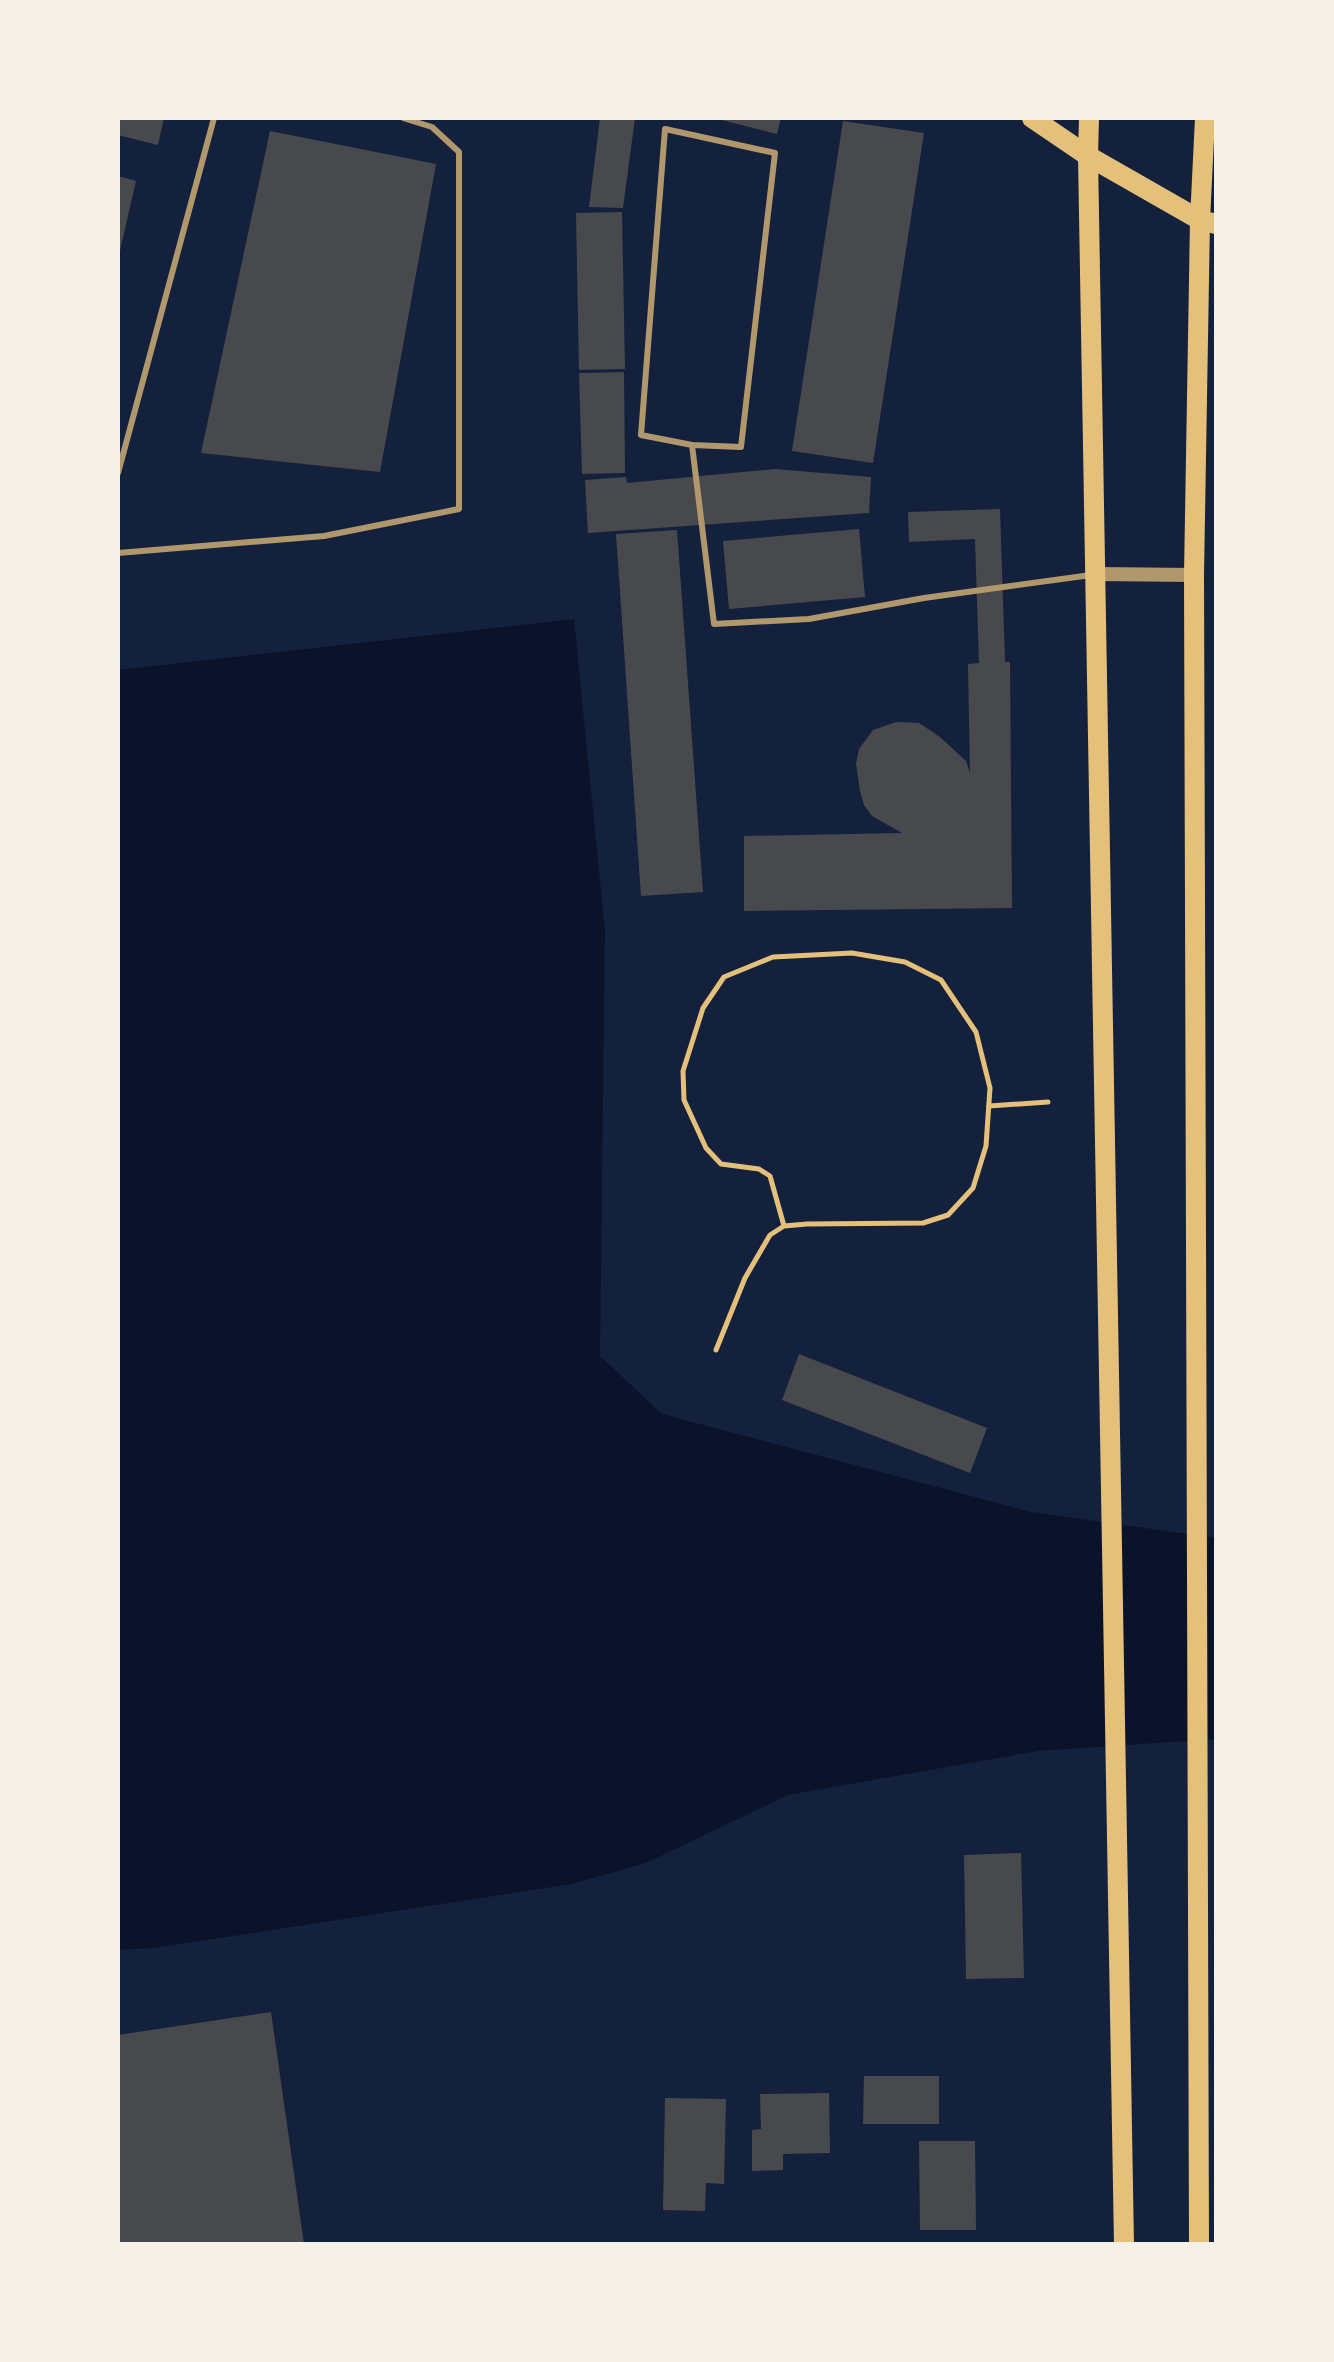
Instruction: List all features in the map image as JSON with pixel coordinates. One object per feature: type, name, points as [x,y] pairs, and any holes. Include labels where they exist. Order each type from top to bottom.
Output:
[{"type":"main road","points":[[1032,118],[1088,156],[1208,222]]},
{"type":"main road","points":[[1089,118],[1124,2244]]},
{"type":"main road","points":[[1199,2244],[1194,575],[1208,222],[1205,118]]},
{"type":"street","points":[[1095,574],[1194,575]]},
{"type":"lane","points":[[118,473],[214,118]]},
{"type":"lane","points":[[118,553],[324,536],[459,509],[459,152],[432,127],[403,118]]},
{"type":"lane","points":[[665,129],[775,153],[741,447],[692,445],[641,435],[665,129]]},
{"type":"lane","points":[[692,445],[714,624],[809,619],[924,598],[1095,574]]},
{"type":"path","points":[[716,1350],[745,1278],[770,1235],[784,1226],[923,1223],[948,1215],[973,1188],[986,1146],[990,1088],[976,1032],[941,980],[905,962],[852,953],[773,957],[724,977],[703,1008],[683,1071],[684,1100],[706,1148],[721,1164],[759,1169],[770,1176],[784,1226]]},
{"type":"path","points":[[989,1106],[1048,1102]]},
{"type":"water","points":[[574,619],[605,931],[600,1356],[662,1414],[1031,1512],[1216,1538],[1216,1739],[1038,1751],[788,1795],[646,1863],[572,1884],[154,1948],[118,1950],[118,670]]},
{"type":"building","points":[[119,118],[164,118],[158,145],[118,135]]},
{"type":"building","points":[[600,118],[635,118],[623,208],[589,207]]},
{"type":"building","points":[[714,118],[781,118],[777,134]]},
{"type":"building","points":[[843,121],[924,133],[873,463],[792,451]]},
{"type":"building","points":[[270,131],[436,164],[380,472],[201,453]]},
{"type":"building","points":[[118,176],[136,181],[119,255],[118,255]]},
{"type":"building","points":[[622,212],[625,369],[579,370],[576,213]]},
{"type":"building","points":[[624,372],[625,473],[582,474],[579,373]]},
{"type":"building","points":[[775,469],[871,477],[869,513],[588,533],[585,480],[626,477],[627,483]]},
{"type":"building","points":[[1000,509],[1005,662],[1010,662],[1012,908],[744,911],[744,836],[902,833],[872,816],[864,805],[860,791],[856,764],[859,749],[873,730],[896,722],[919,723],[966,761],[970,773],[968,664],[979,663],[975,539],[909,542],[908,512]]},
{"type":"building","points":[[859,529],[865,597],[729,609],[723,541]]},
{"type":"building","points":[[677,530],[703,892],[641,896],[616,534]]},
{"type":"building","points":[[799,1354],[987,1428],[970,1473],[782,1400]]},
{"type":"building","points":[[1021,1853],[1024,1978],[966,1979],[964,1855]]},
{"type":"building","points":[[271,2012],[304,2244],[118,2244],[118,2035]]},
{"type":"building","points":[[864,2076],[939,2076],[939,2124],[863,2124]]},
{"type":"building","points":[[829,2093],[830,2153],[783,2154],[783,2170],[752,2171],[752,2130],[761,2129],[760,2094]]},
{"type":"building","points":[[665,2098],[726,2099],[724,2184],[706,2183],[705,2211],[663,2210]]},
{"type":"building","points":[[919,2141],[975,2141],[976,2230],[920,2230]]}]
